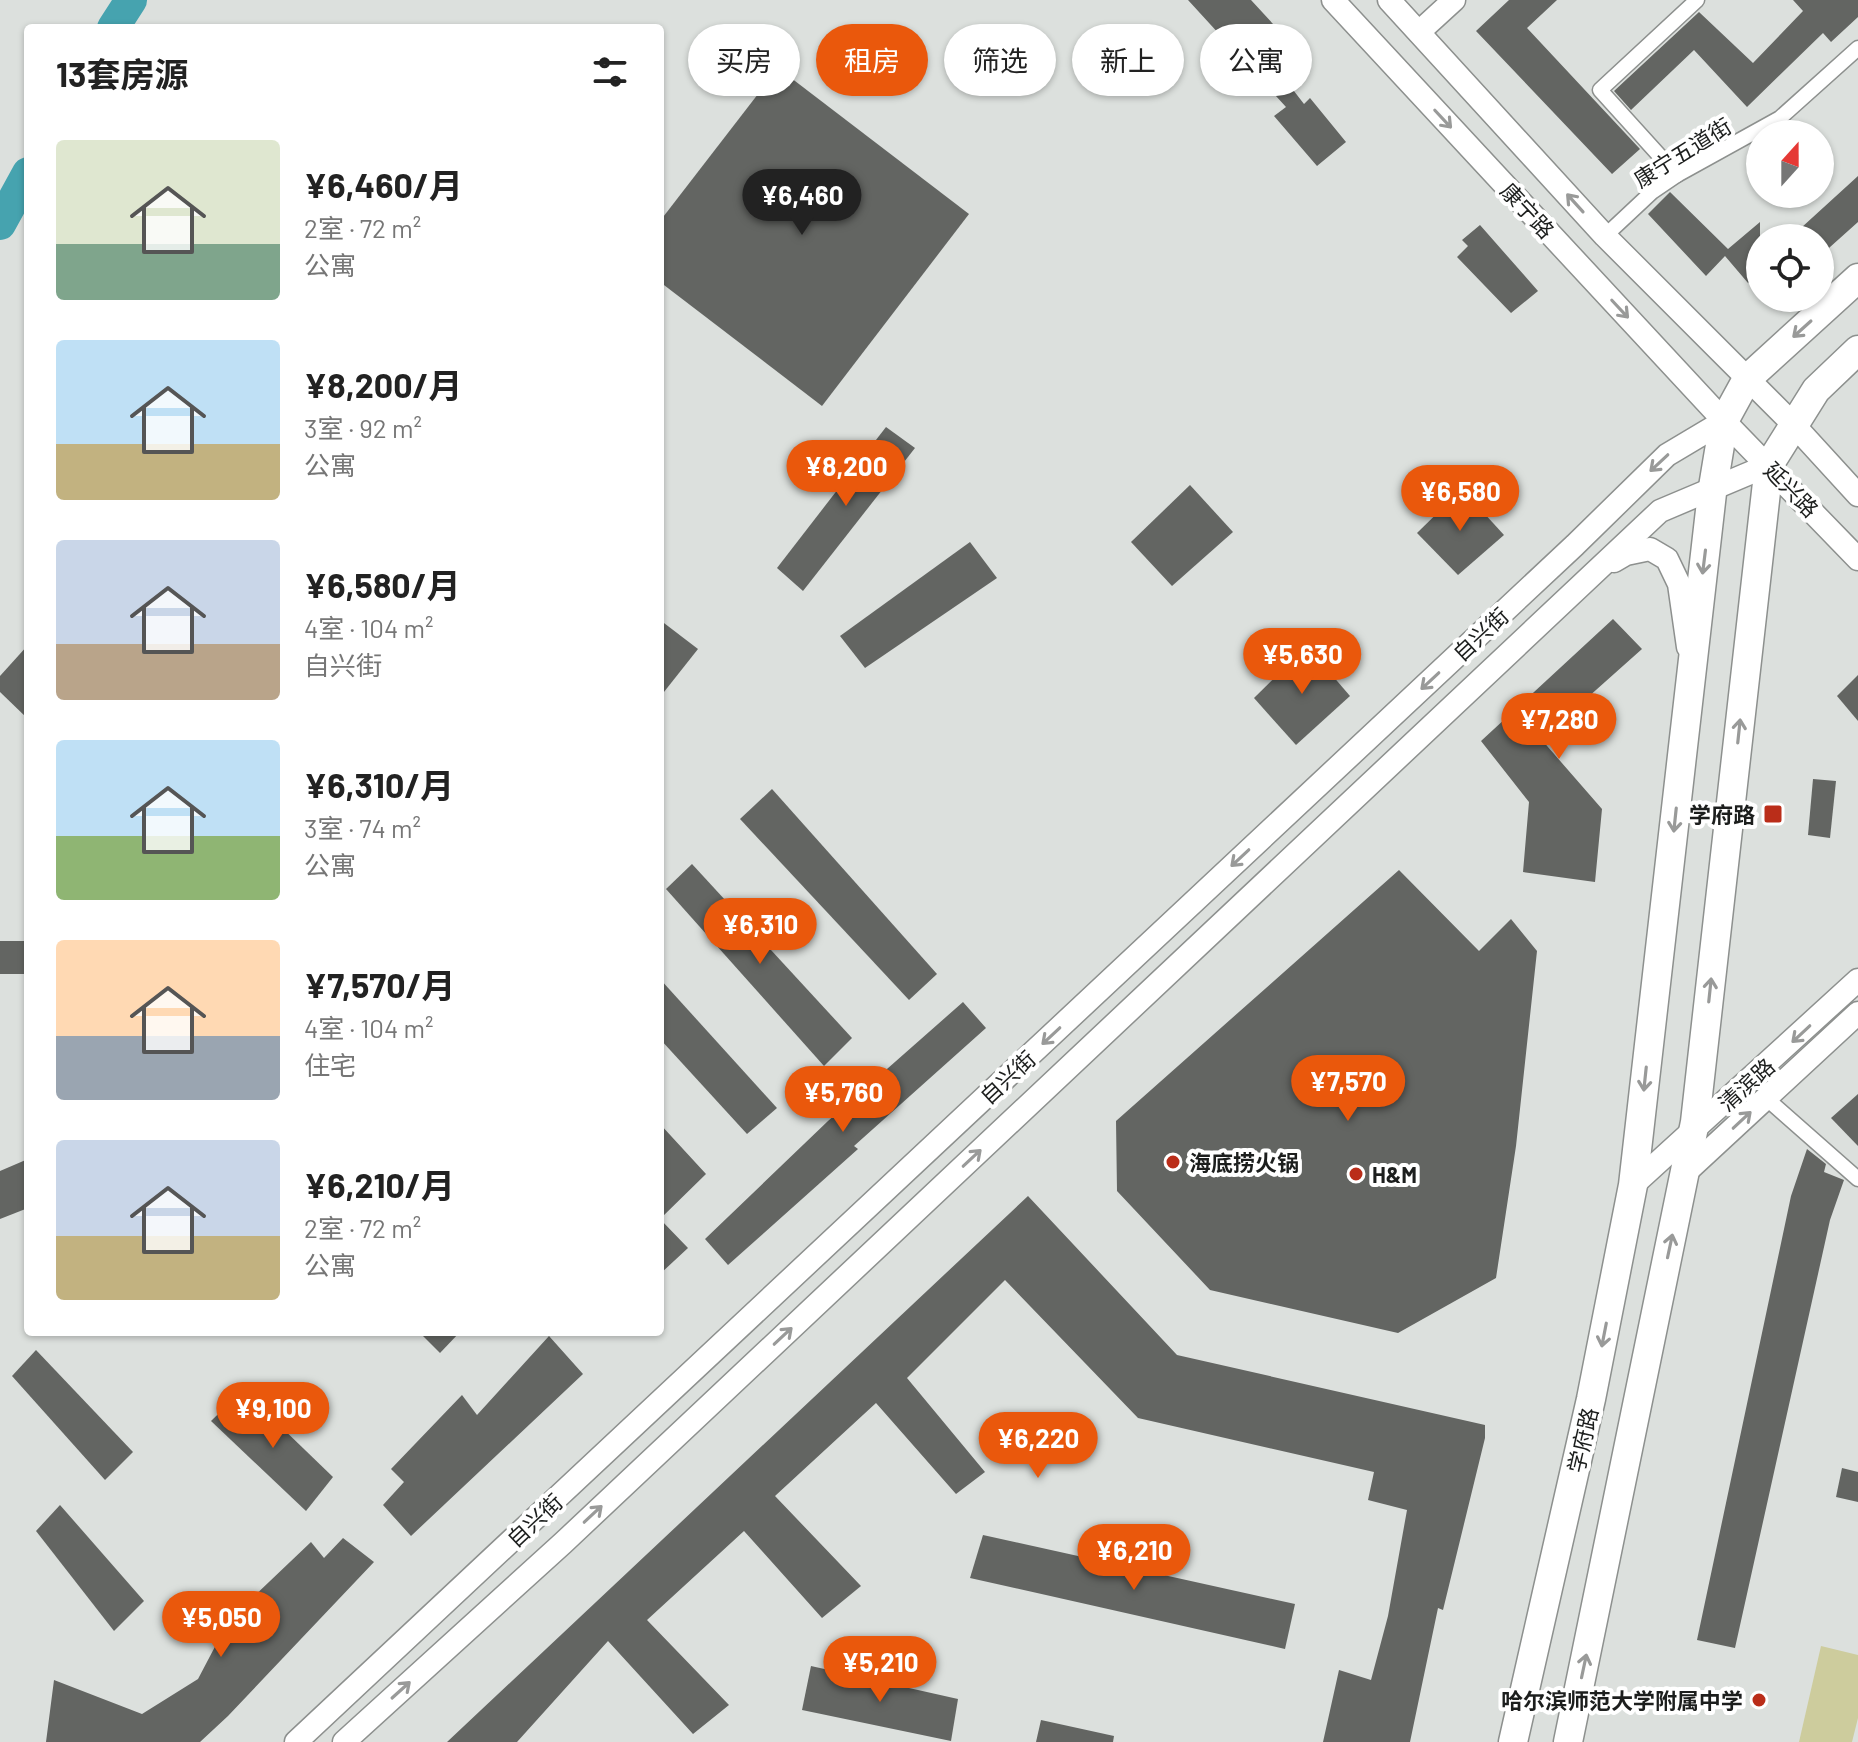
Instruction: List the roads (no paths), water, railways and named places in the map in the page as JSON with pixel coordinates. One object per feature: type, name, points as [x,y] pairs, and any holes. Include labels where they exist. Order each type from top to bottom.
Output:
[{"type":"highway","name":"学府路","points":[[1513,1742],[1591,1399],[1633,1185],[1713,489],[1724,421],[1747,379],[1858,278]]},
{"type":"highway","points":[[1568,1742],[1693,1132],[1769,465],[1816,390],[1858,350]]},
{"type":"main road","name":"康宁路","points":[[1333,0],[1724,421]]},
{"type":"main road","name":"康宁路","points":[[1389,0],[1605,236],[1747,379]]},
{"type":"main road","points":[[1419,32],[1454,0]]},
{"type":"main road","name":"延兴路","points":[[1747,379],[1858,495]]},
{"type":"main road","name":"延兴路","points":[[1724,421],[1858,559]]},
{"type":"main road","name":"自兴街","points":[[296,1742],[1667,455],[1724,421]]},
{"type":"main road","name":"自兴街","points":[[344,1742],[574,1532],[1660,511],[1769,465]]},
{"type":"main road","points":[[1592,575],[1626,554],[1650,549],[1667,559],[1679,584],[1692,670]]},
{"type":"main road","name":"清滨路","points":[[1633,1185],[1858,980]]},
{"type":"main road","name":"清滨路","points":[[1685,1173],[1858,1013]]},
{"type":"street","points":[[1677,175],[1600,90],[1697,0]]},
{"type":"street","name":"康宁五道街","points":[[1605,236],[1652,192],[1677,175],[1780,118],[1858,48]]},
{"type":"street","points":[[1766,1098],[1858,1179]]},
{"type":"waterway","points":[[116,24],[131,0]]},
{"type":"waterway","points":[[0,224],[24,180]]},
{"type":"place","name":"学府路","points":[[1773,814]]},
{"type":"place","name":"海底捞火锅","points":[[1173,1162]]},
{"type":"place","name":"H&M","points":[[1356,1174]]},
{"type":"place","name":"哈尔滨师范大学附属中学","points":[[1759,1700]]}]
